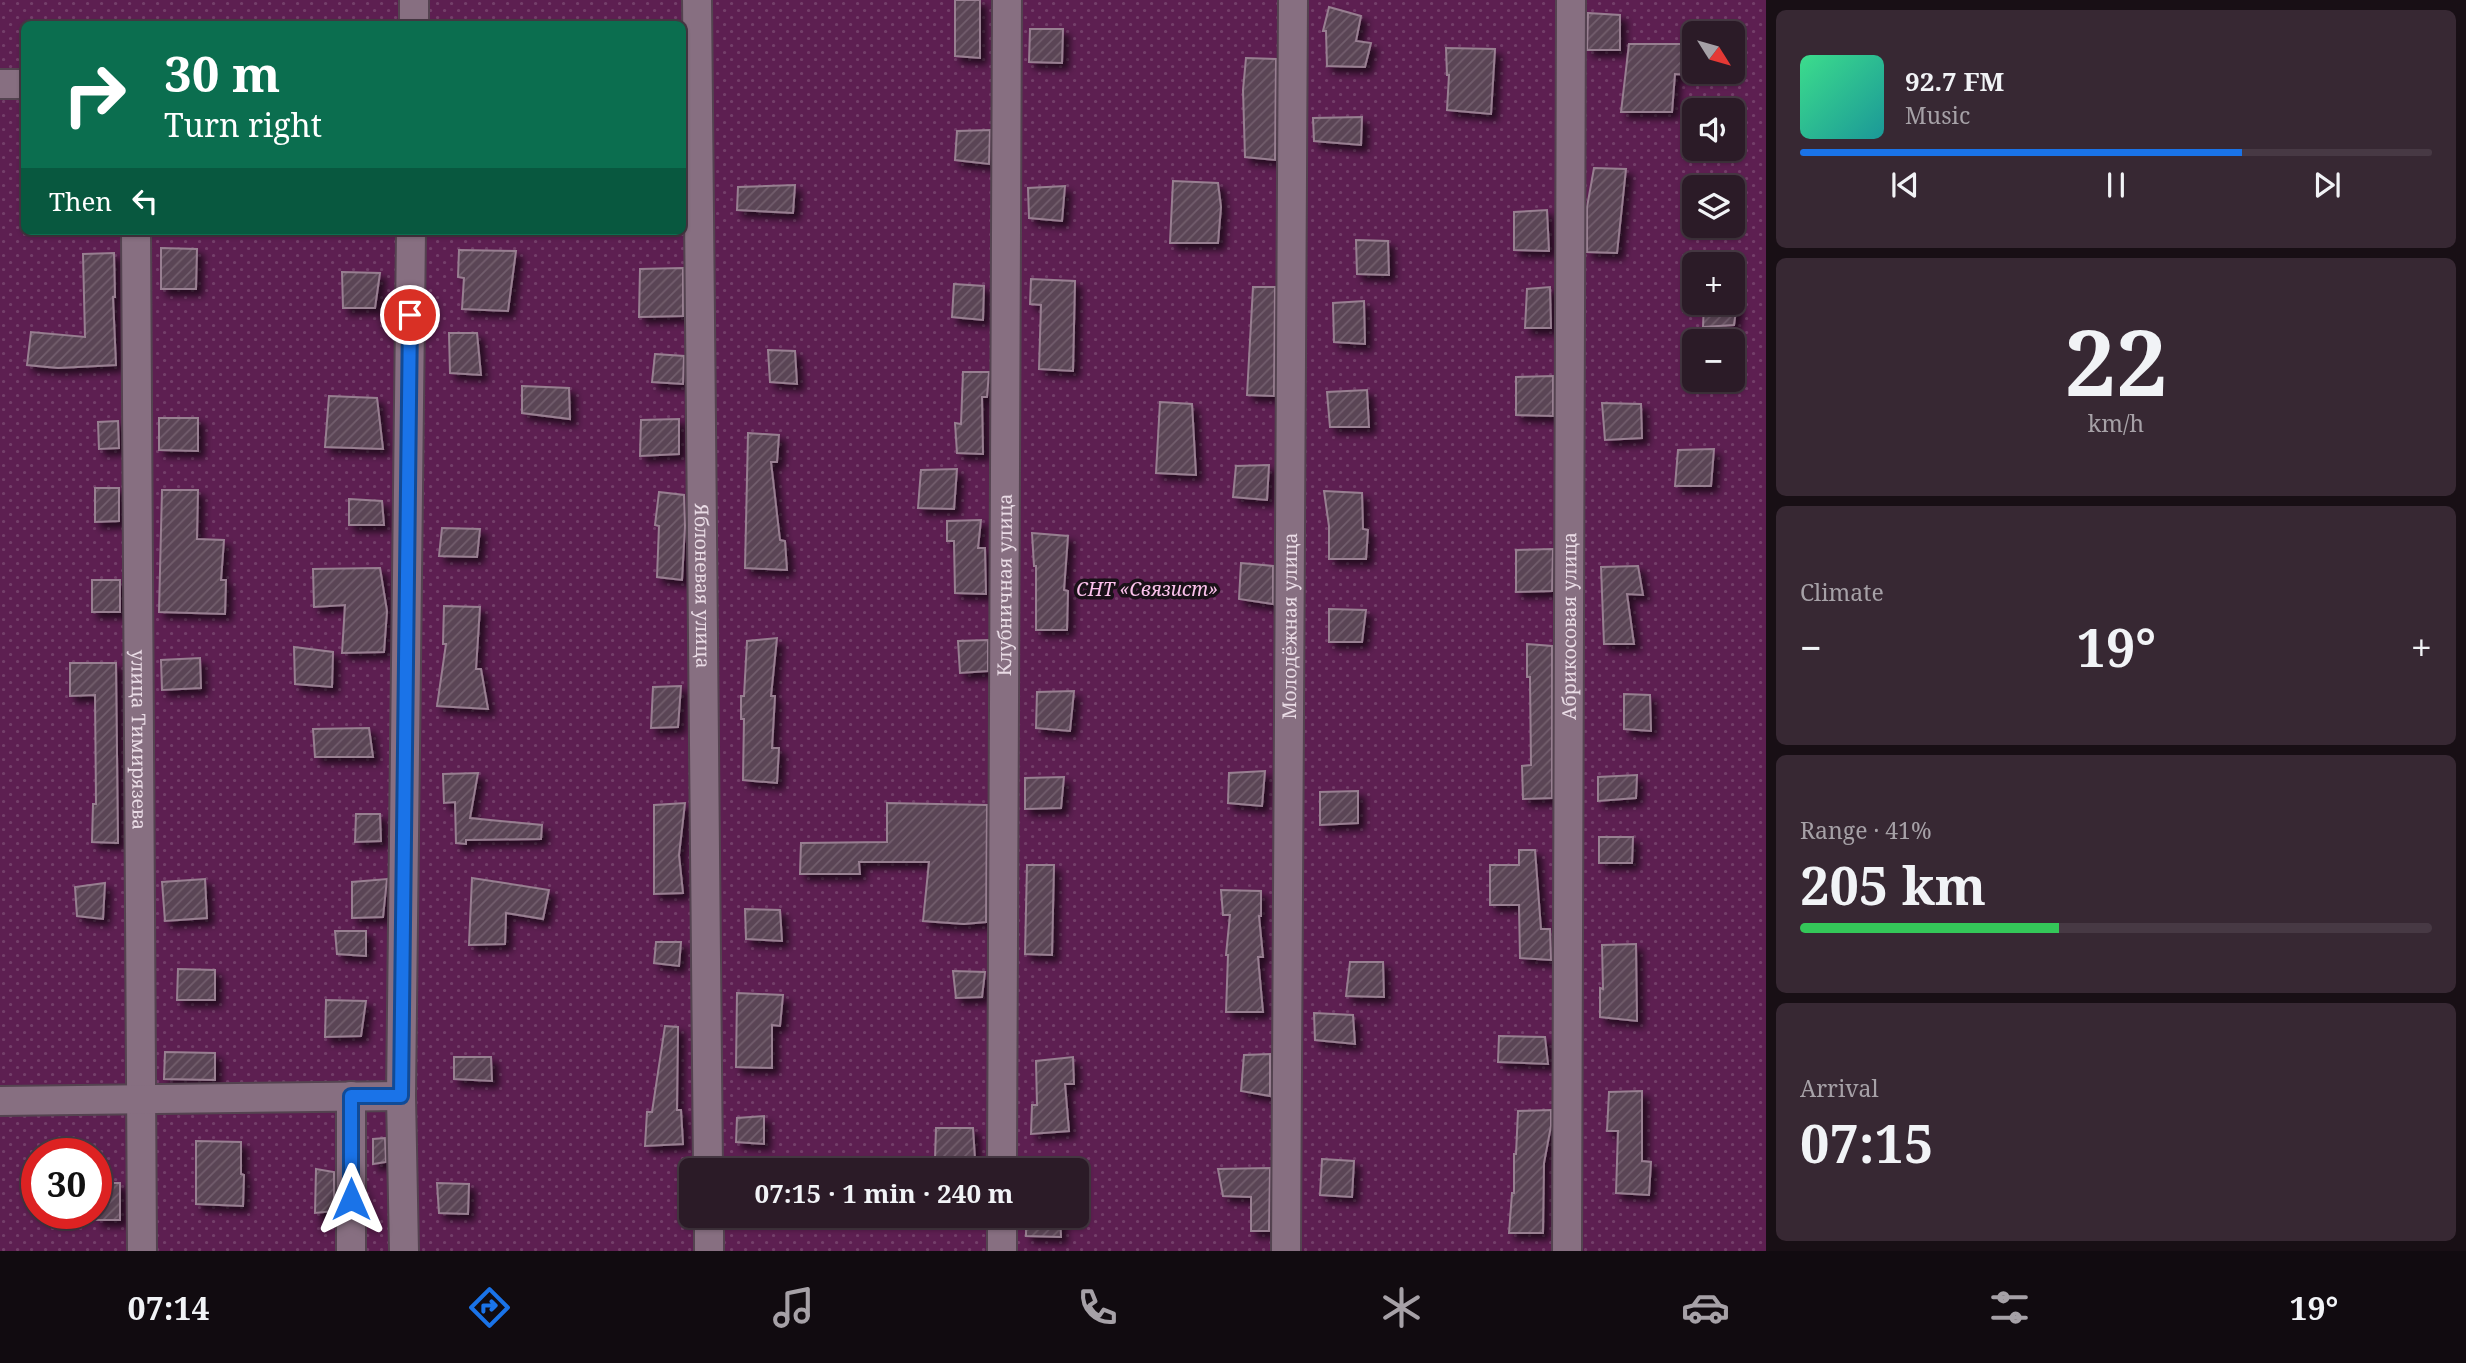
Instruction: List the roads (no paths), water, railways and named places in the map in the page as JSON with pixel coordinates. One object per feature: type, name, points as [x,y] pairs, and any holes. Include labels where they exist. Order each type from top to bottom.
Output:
[{"type":"street","points":[[414,0],[414,21]]},
{"type":"street","name":"Яблоневая улица","points":[[698,0],[708,1158]]},
{"type":"street","name":"Клубничная улица","points":[[1002,1158],[1007,0]]},
{"type":"street","name":"Молодёжная улица","points":[[1286,1251],[1293,0]]},
{"type":"street","name":"Абрикосовая улица","points":[[1567,1251],[1571,0]]},
{"type":"street","points":[[0,84],[21,85]]},
{"type":"street","name":"улица Тимирязева","points":[[135,235],[142,1251]]},
{"type":"street","points":[[404,1251],[401,1096],[411,235]]},
{"type":"street","points":[[351,1096],[351,1251]]},
{"type":"street","points":[[0,1101],[401,1096]]},
{"type":"street","points":[[709,1228],[709,1251]]},
{"type":"street","points":[[1002,1228],[1002,1251]]},
{"type":"park label","name":"СНТ «Связист»","points":[[1147,589]]}]
